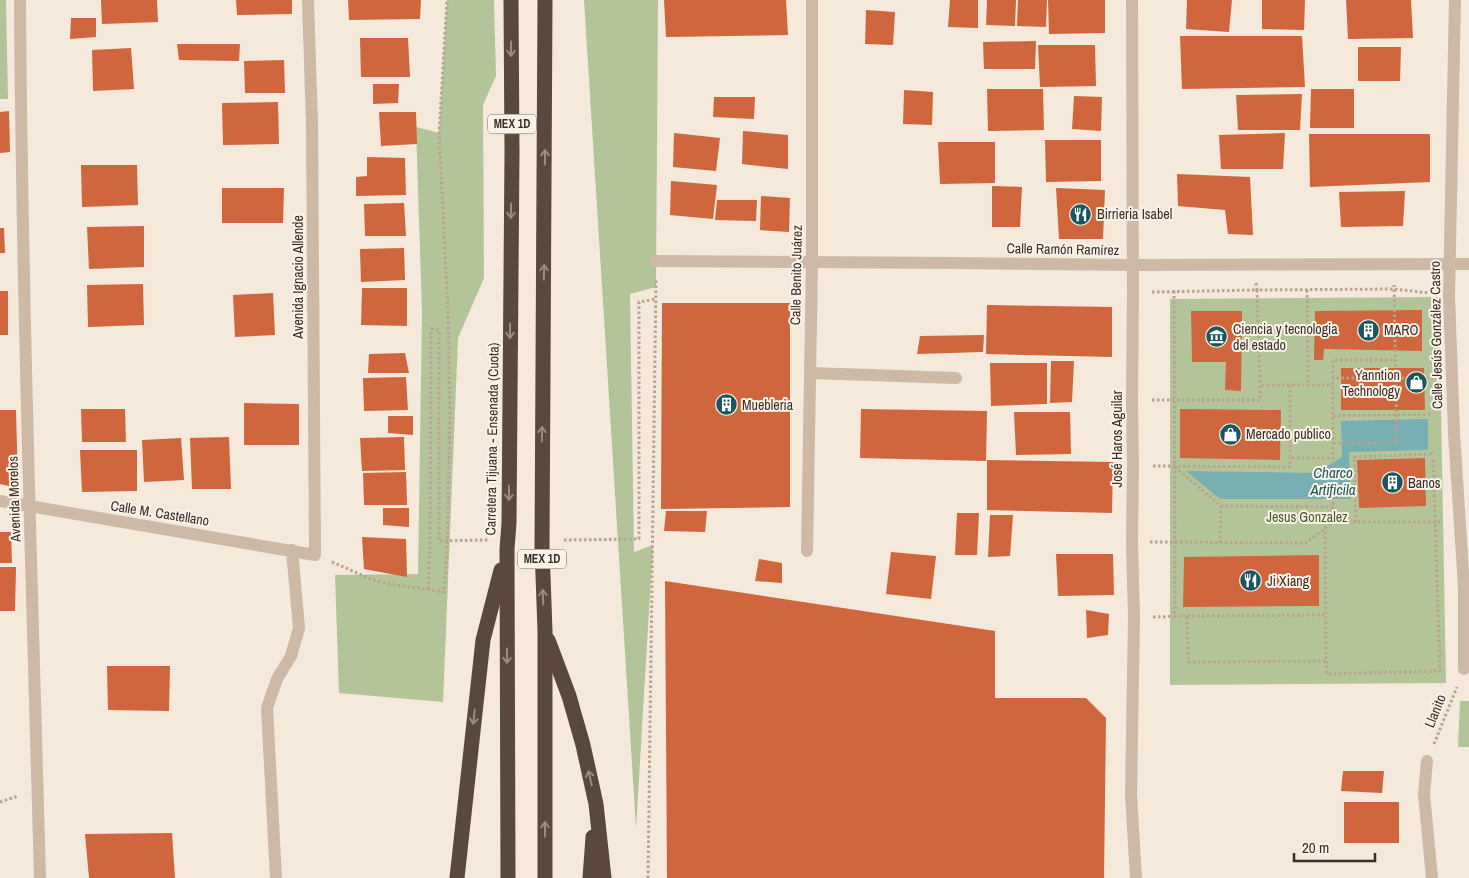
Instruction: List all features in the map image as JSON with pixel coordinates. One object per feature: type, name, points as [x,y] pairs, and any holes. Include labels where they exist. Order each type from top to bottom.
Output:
[{"type":"highway","name":"Carretera Tijuana - Ensenada (Cuota)","points":[[508,878],[507,549],[509,523],[512,152],[511,0]]},
{"type":"highway","name":"MEX 1D","points":[[544,878],[542,548],[545,0]]},
{"type":"highway","points":[[457,878],[483,640],[507,549]]},
{"type":"highway","points":[[544,631],[569,696],[583,745],[596,804],[604,878]]},
{"type":"highway","points":[[590,878],[596,804]]},
{"type":"street","name":"Avenida Morelos","points":[[20,0],[29,506],[40,878]]},
{"type":"street","name":"Avenida Ignacio Allende","points":[[308,0],[312,124],[315,554]]},
{"type":"street","name":"Calle Benito Juárez","points":[[807,551],[812,262],[812,0]]},
{"type":"street","name":"José Haros Aguilar","points":[[1132,0],[1132,542],[1134,617],[1131,795],[1136,878]]},
{"type":"street","name":"Calle Jesús González Castro","points":[[1455,0],[1449,296],[1454,433],[1464,587],[1464,669]]},
{"type":"street","name":"Calle Ramón Ramírez","points":[[656,261],[1133,266],[1469,264]]},
{"type":"street","points":[[810,373],[956,378]]},
{"type":"street","name":"Calle M. Castellano","points":[[0,501],[315,554]]},
{"type":"street","points":[[276,878],[267,708],[277,679],[291,656],[299,628],[292,550]]},
{"type":"street","points":[[1427,761],[1424,794],[1432,878]]},
{"type":"path","points":[[315,554],[371,579],[407,587],[444,592],[447,552],[450,408],[448,310],[439,134],[447,0]]},
{"type":"path","points":[[648,878],[656,261]]},
{"type":"path","points":[[1333,443],[1397,443],[1394,289],[1396,264]]},
{"type":"path","points":[[1133,293],[1394,289],[1449,296]]},
{"type":"path","points":[[1132,401],[1260,400],[1257,290]]},
{"type":"path","points":[[1307,290],[1308,385]]},
{"type":"path","points":[[1174,292],[1175,617]]},
{"type":"path","points":[[639,539],[639,302],[656,299]]},
{"type":"path","points":[[428,589],[430,547],[431,329],[439,330],[439,541]]},
{"type":"path","points":[[1333,522],[1333,360],[1396,360]]},
{"type":"path","points":[[1333,378],[1452,378]]},
{"type":"path","points":[[1431,378],[1432,387]]},
{"type":"path","points":[[1260,384],[1333,385]]},
{"type":"path","points":[[1133,466],[1290,467],[1290,385]]},
{"type":"path","points":[[1333,416],[1432,415],[1432,406]]},
{"type":"path","points":[[1325,528],[1327,674],[1440,671],[1433,444]]},
{"type":"path","points":[[1356,522],[1354,457],[1433,454]]},
{"type":"path","points":[[1290,458],[1333,458]]},
{"type":"path","points":[[1174,467],[1220,506],[1333,506]]},
{"type":"path","points":[[1220,506],[1220,543]]},
{"type":"path","points":[[1132,542],[1306,543],[1333,522],[1459,522]]},
{"type":"path","points":[[1134,617],[1326,615]]},
{"type":"path","points":[[1187,616],[1188,662],[1326,661]]},
{"type":"path","name":"Llanito","points":[[1427,761],[1464,669]]},
{"type":"green space","points":[[0,0],[6,0],[8,99],[0,99]]},
{"type":"green space","points":[[447,0],[494,0],[496,76],[483,105],[484,278],[458,338],[443,702],[339,693],[335,575],[418,574],[422,313],[416,127],[439,133]]},
{"type":"green space","points":[[584,0],[658,0],[656,287],[630,294],[634,552],[653,545],[636,828]]},
{"type":"green space","name":"Jesus Gonzalez","points":[[1439,297],[1446,683],[1170,685],[1170,299]]},
{"type":"green space","points":[[1460,701],[1469,701],[1469,747],[1458,747]]},
{"type":"water","name":"Charco Artificila","points":[[1428,419],[1428,450],[1349,452],[1351,499],[1220,499],[1186,471],[1316,473],[1342,457],[1341,421]]},
{"type":"building","points":[[101,0],[157,0],[158,22],[102,24]]},
{"type":"building","points":[[236,0],[292,0],[292,14],[237,15]]},
{"type":"building","points":[[348,0],[421,0],[420,19],[349,20]]},
{"type":"building","points":[[664,0],[786,0],[788,35],[666,37]]},
{"type":"building","points":[[950,0],[978,0],[978,28],[948,27]]},
{"type":"building","points":[[987,0],[1016,0],[1015,26],[986,25]]},
{"type":"building","points":[[1018,0],[1047,0],[1046,27],[1017,26]]},
{"type":"building","points":[[1048,0],[1105,0],[1105,33],[1049,34]]},
{"type":"building","points":[[1187,0],[1232,0],[1229,32],[1186,29]]},
{"type":"building","points":[[1262,0],[1305,0],[1304,30],[1262,29]]},
{"type":"building","points":[[1346,0],[1411,0],[1413,38],[1348,39]]},
{"type":"building","points":[[866,10],[895,12],[893,45],[865,44]]},
{"type":"building","points":[[71,18],[96,18],[96,37],[70,39]]},
{"type":"building","points":[[1180,36],[1302,36],[1305,87],[1182,89]]},
{"type":"building","points":[[360,38],[408,38],[410,77],[361,77]]},
{"type":"building","points":[[1036,41],[1035,69],[984,69],[983,42]]},
{"type":"building","points":[[177,44],[240,44],[239,61],[179,60]]},
{"type":"building","points":[[1038,45],[1095,45],[1096,86],[1040,87]]},
{"type":"building","points":[[1358,47],[1401,47],[1400,81],[1358,81]]},
{"type":"building","points":[[131,48],[134,89],[93,91],[92,50]]},
{"type":"building","points":[[284,60],[285,93],[245,93],[244,61]]},
{"type":"building","points":[[373,84],[399,84],[398,103],[373,104]]},
{"type":"building","points":[[987,89],[1043,89],[1044,130],[988,131]]},
{"type":"building","points":[[1311,89],[1354,89],[1354,128],[1310,128]]},
{"type":"building","points":[[904,90],[933,92],[932,125],[903,124]]},
{"type":"building","points":[[1302,94],[1300,130],[1238,130],[1236,95]]},
{"type":"building","points":[[1074,96],[1102,97],[1101,131],[1072,129]]},
{"type":"building","points":[[714,97],[755,97],[754,119],[713,117]]},
{"type":"building","points":[[278,102],[279,144],[223,145],[222,103]]},
{"type":"building","points":[[9,111],[10,152],[0,153],[0,112]]},
{"type":"building","points":[[379,112],[416,112],[417,144],[381,146]]},
{"type":"building","points":[[743,131],[788,135],[788,169],[742,164]]},
{"type":"building","points":[[674,133],[720,138],[716,171],[673,167]]},
{"type":"building","points":[[1285,133],[1283,169],[1221,169],[1219,135]]},
{"type":"building","points":[[1309,134],[1430,134],[1430,182],[1310,187]]},
{"type":"building","points":[[1045,140],[1101,140],[1101,181],[1046,182]]},
{"type":"building","points":[[938,142],[995,142],[995,183],[940,184]]},
{"type":"building","points":[[367,157],[405,158],[406,195],[356,196],[356,177],[367,176]]},
{"type":"building","points":[[81,165],[137,165],[138,205],[82,207]]},
{"type":"building","points":[[1177,174],[1250,177],[1253,235],[1228,234],[1225,210],[1178,206]]},
{"type":"building","points":[[671,181],[717,185],[713,219],[670,215]]},
{"type":"building","points":[[992,186],[1022,187],[1020,227],[992,227]]},
{"type":"building","points":[[222,188],[284,188],[283,223],[222,223]]},
{"type":"building","name":"Birrieria Isabel","points":[[1056,188],[1105,190],[1103,239],[1059,239]]},
{"type":"building","points":[[1405,191],[1403,226],[1341,227],[1339,192]]},
{"type":"building","points":[[761,196],[790,198],[789,232],[760,230]]},
{"type":"building","points":[[717,200],[757,200],[756,221],[715,220]]},
{"type":"building","points":[[404,203],[406,236],[365,236],[364,204]]},
{"type":"building","points":[[144,226],[144,267],[89,269],[87,227]]},
{"type":"building","points":[[0,228],[4,228],[5,253],[0,253]]},
{"type":"building","points":[[404,248],[405,280],[361,282],[360,249]]},
{"type":"building","points":[[143,284],[144,325],[88,327],[87,285]]},
{"type":"building","points":[[362,288],[407,288],[407,326],[361,325]]},
{"type":"building","points":[[0,291],[8,291],[8,335],[0,335]]},
{"type":"building","points":[[273,293],[275,335],[235,337],[233,295]]},
{"type":"building","name":"Muebleria","points":[[662,303],[790,303],[790,507],[661,509]]},
{"type":"building","points":[[987,305],[1112,307],[1112,357],[986,354]]},
{"type":"building","name":"MARO","points":[[1422,310],[1422,351],[1324,349],[1323,360],[1314,360],[1315,311]]},
{"type":"building","name":"Ciencia y tecnologia del estado","points":[[1191,311],[1242,311],[1241,391],[1225,390],[1226,362],[1192,362]]},
{"type":"building","points":[[984,335],[983,352],[917,354],[920,336]]},
{"type":"building","points":[[405,353],[409,373],[368,373],[369,354]]},
{"type":"building","points":[[1051,361],[1074,361],[1072,402],[1050,403]]},
{"type":"building","points":[[990,363],[1047,363],[1047,404],[991,406]]},
{"type":"building","points":[[1341,368],[1424,368],[1425,410],[1341,410]]},
{"type":"building","points":[[406,377],[408,410],[364,411],[363,378]]},
{"type":"building","points":[[244,403],[299,404],[299,445],[244,445]]},
{"type":"building","points":[[81,409],[125,409],[126,442],[82,442]]},
{"type":"building","points":[[861,409],[987,411],[986,461],[860,458]]},
{"type":"building","name":"Mercado publico","points":[[1180,409],[1281,410],[1280,460],[1180,458]]},
{"type":"building","points":[[0,410],[16,410],[18,488],[0,484]]},
{"type":"building","points":[[1014,412],[1070,412],[1071,454],[1016,455]]},
{"type":"building","points":[[388,416],[413,416],[413,435],[388,433]]},
{"type":"building","points":[[229,437],[231,489],[192,489],[190,438]]},
{"type":"building","points":[[404,437],[405,470],[362,471],[360,438]]},
{"type":"building","points":[[181,438],[184,480],[144,482],[142,440]]},
{"type":"building","points":[[80,450],[137,450],[137,491],[82,492]]},
{"type":"building","name":"Banos","points":[[1425,458],[1426,506],[1359,508],[1357,460]]},
{"type":"building","points":[[987,460],[1113,462],[1112,513],[987,510]]},
{"type":"building","points":[[406,472],[407,505],[364,505],[363,473]]},
{"type":"building","points":[[383,508],[409,508],[409,527],[383,525]]},
{"type":"building","points":[[666,511],[707,511],[705,532],[664,531]]},
{"type":"building","points":[[957,513],[979,513],[977,555],[955,555]]},
{"type":"building","points":[[990,515],[1013,515],[1010,556],[988,557]]},
{"type":"building","points":[[0,532],[11,532],[12,563],[0,563]]},
{"type":"building","points":[[362,537],[406,539],[407,577],[364,569]]},
{"type":"building","points":[[891,552],[936,556],[931,599],[886,594]]},
{"type":"building","points":[[1056,554],[1113,554],[1114,595],[1058,596]]},
{"type":"building","name":"Ji Xiang","points":[[1319,555],[1319,606],[1183,607],[1184,557]]},
{"type":"building","points":[[759,559],[782,563],[782,583],[755,581]]},
{"type":"building","points":[[0,567],[16,567],[15,611],[0,611]]},
{"type":"building","points":[[665,581],[995,631],[995,698],[1086,698],[1106,718],[1104,878],[667,878]]},
{"type":"building","points":[[1086,610],[1109,614],[1108,635],[1087,638]]},
{"type":"building","points":[[107,666],[170,666],[169,711],[108,710]]},
{"type":"building","points":[[1343,771],[1384,771],[1382,793],[1341,791]]},
{"type":"building","points":[[1344,802],[1399,802],[1399,843],[1344,843]]},
{"type":"building","points":[[172,833],[175,878],[89,878],[85,834]]},
{"type":"place","name":"Birrieria Isabel","points":[[1081,214]]},
{"type":"place","name":"MARO","points":[[1368,330]]},
{"type":"place","name":"Ciencia y tecnologia del estado","points":[[1217,337]]},
{"type":"place","name":"Yanntion Technology","points":[[1416,383]]},
{"type":"place","name":"Muebleria","points":[[726,405]]},
{"type":"place","name":"Mercado publico","points":[[1230,434]]},
{"type":"place","name":"Banos","points":[[1392,483]]},
{"type":"place","name":"Ji Xiang","points":[[1251,581]]}]
